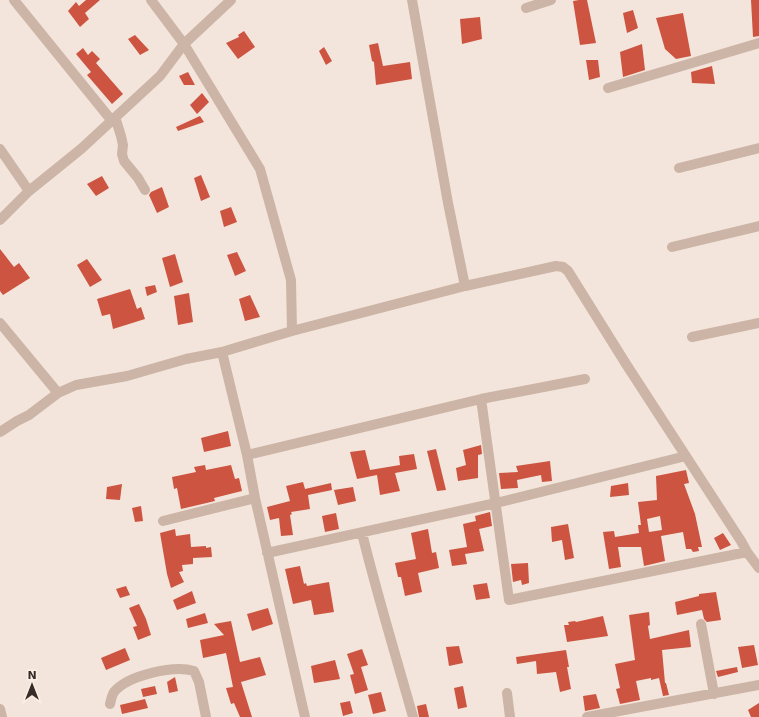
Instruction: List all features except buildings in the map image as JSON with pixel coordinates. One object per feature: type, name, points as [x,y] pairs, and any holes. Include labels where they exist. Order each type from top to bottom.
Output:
[{"type":"street","points":[[14,0],[114,119],[121,136],[124,161],[138,178],[145,190]]},
{"type":"street","points":[[151,0],[184,44],[260,169],[291,280],[292,331]]},
{"type":"street","points":[[0,220],[29,191],[81,149],[160,76],[184,44],[231,0]]},
{"type":"street","points":[[412,0],[448,203],[465,286]]},
{"type":"street","points":[[526,8],[551,0]]},
{"type":"street","points":[[608,88],[759,44]]},
{"type":"street","points":[[679,168],[759,148]]},
{"type":"street","points":[[0,149],[29,191]]},
{"type":"street","points":[[672,247],[759,226]]},
{"type":"street","points":[[0,432],[29,415],[58,392],[76,385],[127,376],[186,359],[222,352],[292,331],[465,286],[556,266],[563,267],[568,271],[626,364],[747,552],[759,568]]},
{"type":"street","points":[[0,323],[58,392]]},
{"type":"street","points":[[692,338],[759,323]]},
{"type":"street","points":[[222,352],[247,455],[254,498],[305,717]]},
{"type":"street","points":[[247,455],[481,400],[585,379]]},
{"type":"street","points":[[481,400],[509,600],[747,552]]},
{"type":"street","points":[[268,553],[496,503],[686,456]]},
{"type":"street","points":[[163,521],[254,498]]},
{"type":"street","points":[[362,533],[373,581],[395,651],[413,717]]},
{"type":"street","points":[[701,624],[714,694]]},
{"type":"street","points":[[110,704],[114,692],[127,682],[150,674],[186,669],[194,671],[206,717]]},
{"type":"street","points":[[587,717],[759,685]]},
{"type":"street","points":[[507,693],[510,717]]},
{"type":"street","points":[[0,709],[2,717]]}]
